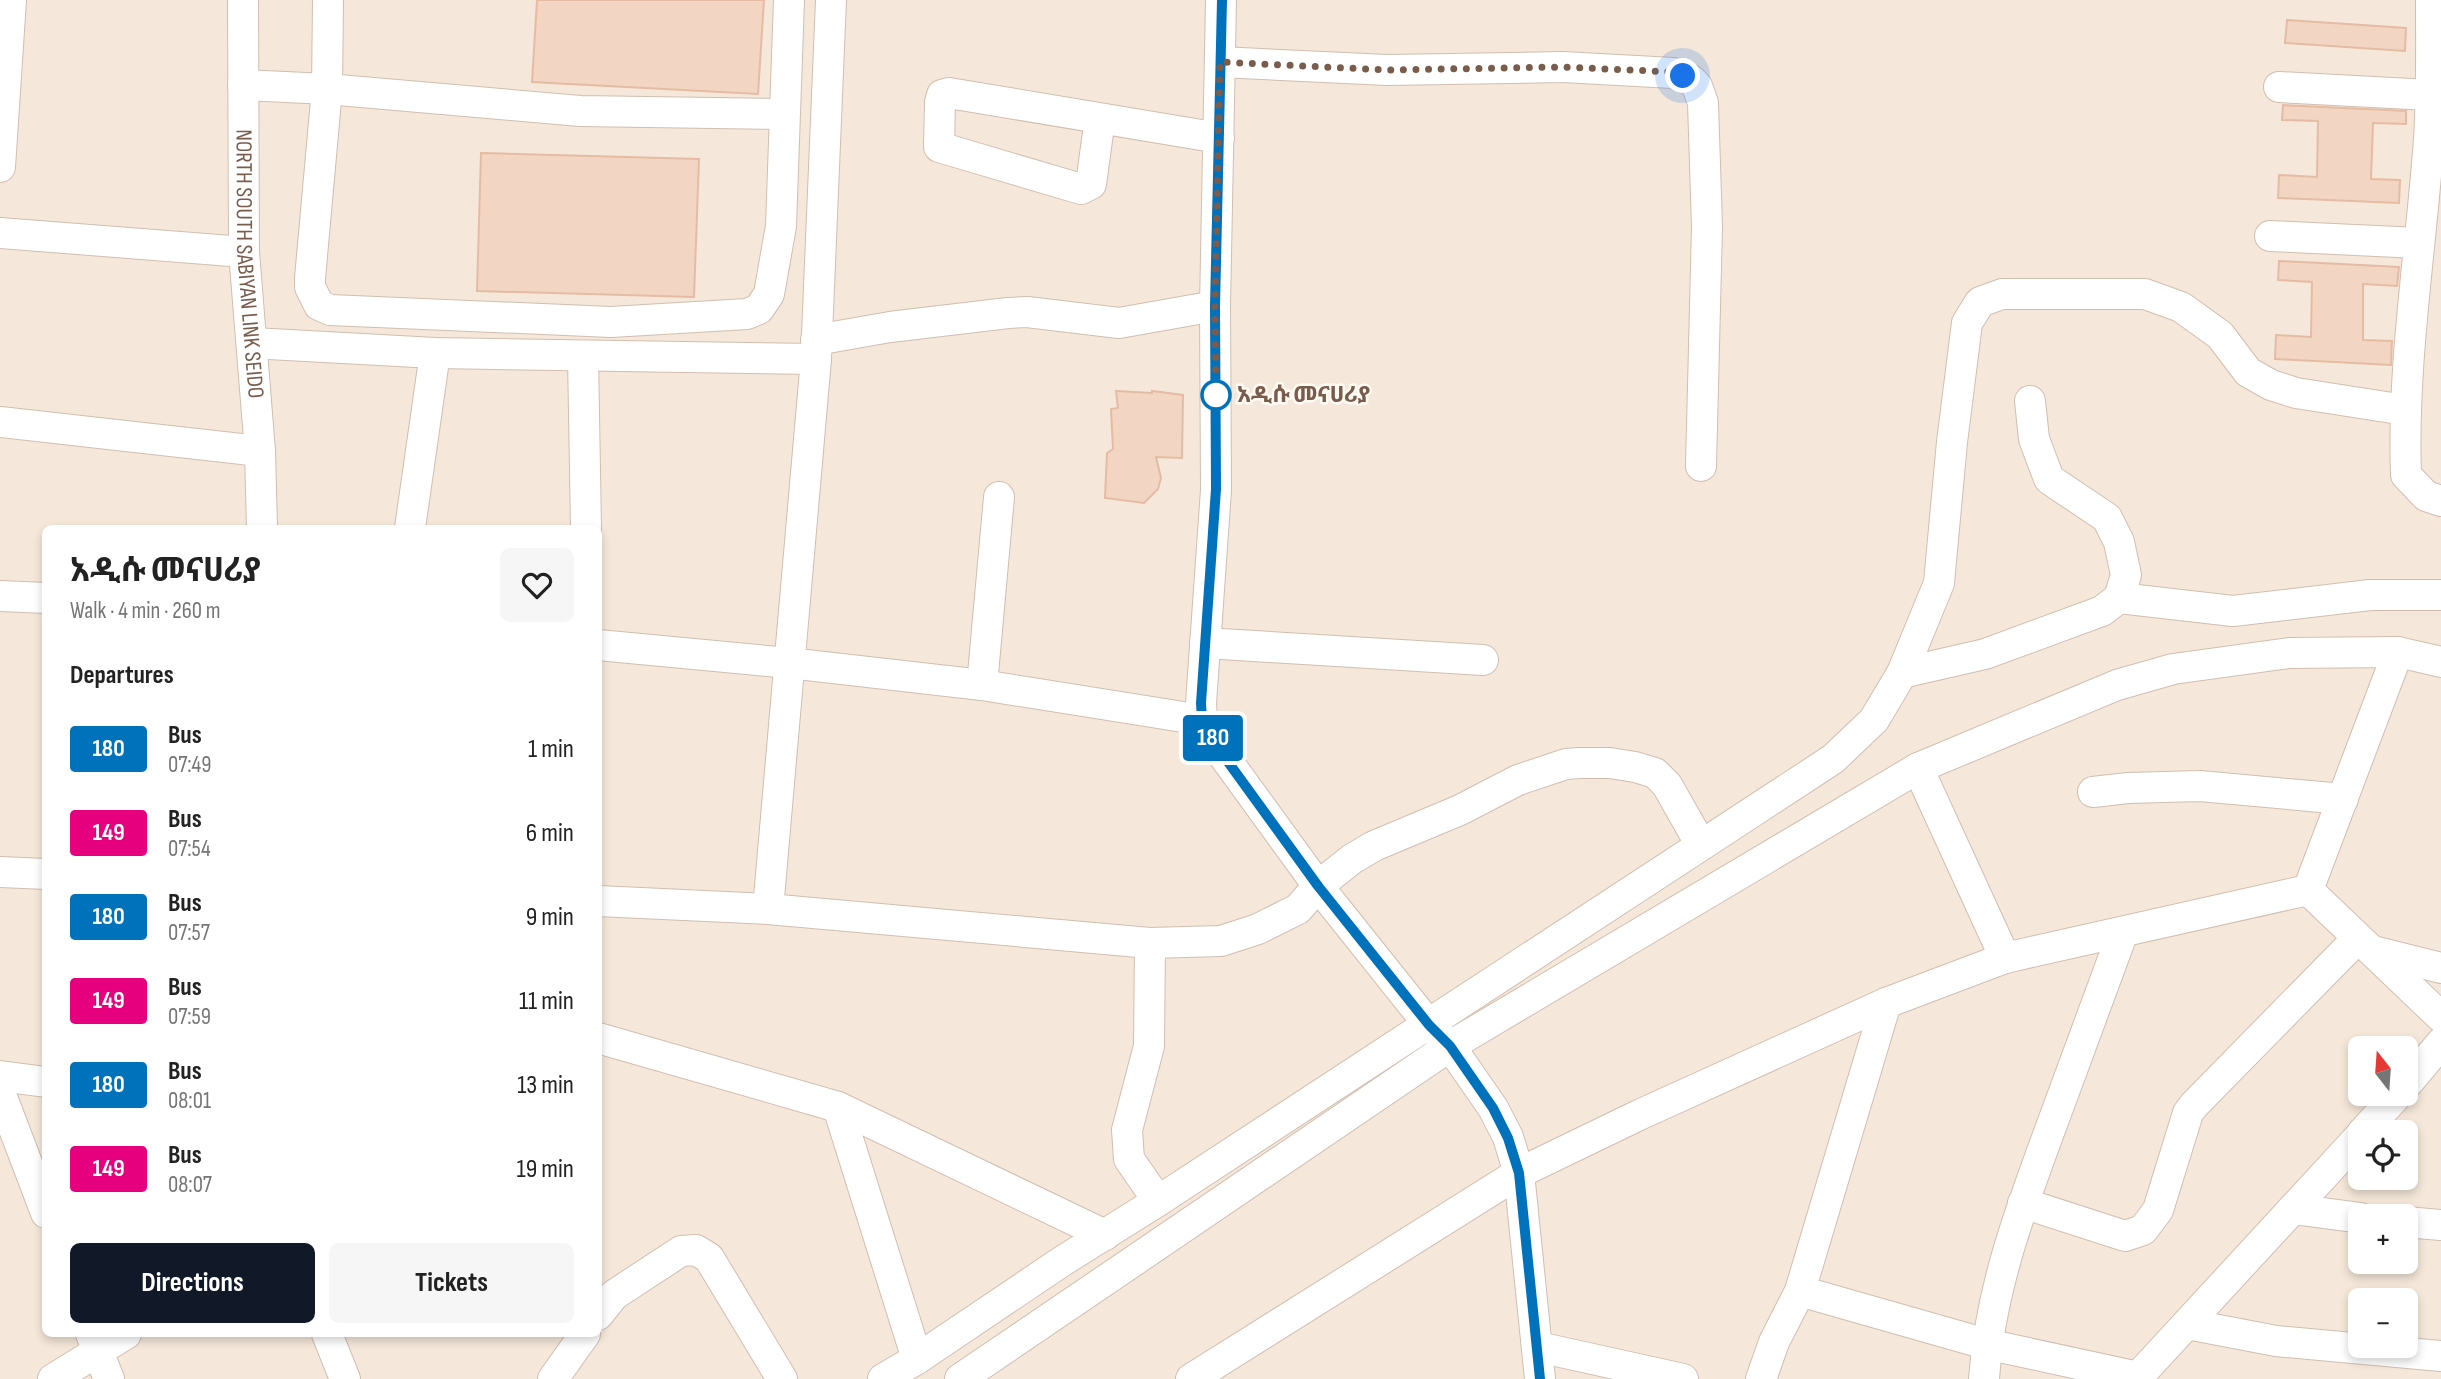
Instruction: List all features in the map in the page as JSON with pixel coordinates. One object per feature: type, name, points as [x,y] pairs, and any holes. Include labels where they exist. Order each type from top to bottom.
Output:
[{"type":"street","points":[[0,167],[11,0]]},
{"type":"street","name":"NORTH SOUTH SABIYAN LINK SEIDO","points":[[243,0],[244,252],[260,451],[262,525]]},
{"type":"street","points":[[328,0],[327,89],[310,278],[310,287],[319,305],[330,310],[611,322],[747,314],[755,312],[763,305],[769,294],[781,226],[789,0]]},
{"type":"street","points":[[768,909],[816,350],[831,0]]},
{"type":"street","points":[[1222,0],[1215,306],[1216,489],[1202,720],[1223,755],[1318,886],[1429,1025],[1450,1046],[1493,1108],[1508,1138],[1519,1173],[1540,1379]]},
{"type":"street","points":[[2431,0],[2430,95],[2435,137],[2420,243],[2405,410],[2406,475],[2426,496],[2441,500]]},
{"type":"street","points":[[1220,62],[1387,70],[1563,67],[1673,72],[1691,80],[1697,86],[1703,103],[1707,227],[1701,466]]},
{"type":"street","points":[[243,85],[327,89],[580,111],[784,114]]},
{"type":"street","points":[[2279,87],[2430,95]]},
{"type":"street","points":[[1100,118],[1091,184],[1081,189],[939,147],[940,102],[945,93],[1100,118],[1219,138]]},
{"type":"street","points":[[0,233],[244,252]]},
{"type":"street","points":[[2270,236],[2420,243]]},
{"type":"street","points":[[883,1379],[1833,759],[1874,720],[1902,673],[1939,583],[1952,442],[1967,323],[1980,302],[2003,295],[2145,294],[2181,307],[2220,335],[2248,372],[2272,385],[2297,393],[2405,410]]},
{"type":"street","points":[[252,343],[436,353],[583,356],[816,350],[890,327],[1008,313],[1027,312],[1119,323],[1215,306]]},
{"type":"street","points":[[410,525],[436,353]]},
{"type":"street","points":[[583,356],[586,525]]},
{"type":"street","points":[[1902,673],[2008,646],[2102,611],[2119,598],[2126,575],[2119,542],[2107,519],[2049,480],[2034,439],[2030,401]]},
{"type":"street","points":[[0,422],[260,451]]},
{"type":"street","points":[[982,685],[999,497]]},
{"type":"street","points":[[2119,598],[2233,611],[2370,596],[2441,595]]},
{"type":"street","points":[[0,596],[42,598]]},
{"type":"street","points":[[1205,643],[1483,660]]},
{"type":"street","points":[[602,645],[982,685],[1202,720]]},
{"type":"street","points":[[960,1379],[1450,1046],[1918,768],[2117,685],[2173,669],[2288,653],[2398,652],[2441,662]]},
{"type":"street","points":[[2308,890],[2398,652]]},
{"type":"street","points":[[602,901],[768,909],[1150,943],[1221,941],[1258,929],[1298,909],[1318,886],[1352,859],[1374,846],[1460,810],[1518,780],[1566,764],[1610,763],[1635,766],[1656,773],[1667,785],[1701,845]]},
{"type":"street","points":[[1918,768],[2005,958]]},
{"type":"street","points":[[2093,792],[2200,786],[2343,799]]},
{"type":"street","points":[[0,872],[42,874]]},
{"type":"street","points":[[1191,1379],[1519,1173],[1639,1115],[1886,1003],[2005,958],[2308,890]]},
{"type":"street","points":[[2308,890],[2441,1017]]},
{"type":"street","points":[[1984,1379],[1986,1344],[2000,1276],[2023,1203],[2123,932]]},
{"type":"street","points":[[1150,943],[1149,1046],[1126,1130],[1129,1159],[1158,1201]]},
{"type":"street","points":[[2363,944],[2441,968]]},
{"type":"street","points":[[2023,1203],[2125,1236],[2143,1230],[2158,1210],[2188,1113],[2194,1105],[2363,944]]},
{"type":"street","points":[[1761,1379],[1774,1342],[1800,1292],[1886,1003]]},
{"type":"street","points":[[602,1039],[838,1107],[1105,1235]]},
{"type":"street","points":[[2418,1071],[2441,1043]]},
{"type":"street","points":[[0,1076],[42,1081]]},
{"type":"street","points":[[0,1092],[42,1202]]},
{"type":"street","points":[[2375,1120],[2387,1106]]},
{"type":"street","points":[[838,1107],[917,1359]]},
{"type":"street","points":[[1800,1292],[1986,1344],[2137,1378],[2348,1149]]},
{"type":"street","points":[[2293,1209],[2348,1216]]},
{"type":"street","points":[[2418,1223],[2441,1225]]},
{"type":"street","points":[[602,1310],[614,1295],[639,1277],[681,1251],[696,1250],[709,1258],[782,1379]]},
{"type":"street","points":[[2187,1324],[2276,1341],[2441,1356]]},
{"type":"street","points":[[52,1379],[94,1342],[114,1337]]},
{"type":"street","points":[[328,1337],[345,1379]]},
{"type":"street","points":[[553,1379],[583,1337]]},
{"type":"street","points":[[94,1342],[109,1379]]},
{"type":"street","points":[[1538,1347],[1683,1379]]},
{"type":"shaded area","points":[[0,0],[2441,0],[2441,1379],[0,1379]]},
{"type":"building","points":[[537,0],[764,0],[758,94],[532,82]]},
{"type":"building","points":[[2287,20],[2406,28],[2405,51],[2285,43]]},
{"type":"building","points":[[2283,105],[2406,111],[2406,124],[2373,123],[2371,179],[2400,180],[2399,203],[2278,198],[2279,175],[2317,177],[2318,121],[2282,120]]},
{"type":"building","points":[[481,153],[699,159],[694,297],[477,291]]},
{"type":"building","points":[[2279,261],[2399,267],[2397,286],[2363,284],[2363,340],[2392,341],[2391,365],[2275,359],[2276,335],[2311,337],[2312,282],[2278,280]]},
{"type":"building","points":[[1116,391],[1152,391],[1183,395],[1182,458],[1156,457],[1161,478],[1158,489],[1144,503],[1105,498],[1107,453],[1113,449],[1111,409],[1118,408]]},
{"type":"bus line","name":"180","points":[[1222,0],[1215,306],[1216,489],[1202,720],[1223,755],[1318,886],[1429,1025],[1450,1046],[1493,1108],[1508,1138],[1519,1173],[1540,1379]]},
{"type":"place","name":"አዲሱ መናሀሪያ","points":[[1216,395]]},
{"type":"route","points":[[1216,395],[1220,62],[1387,70],[1563,67],[1673,72],[1683,76]]}]
